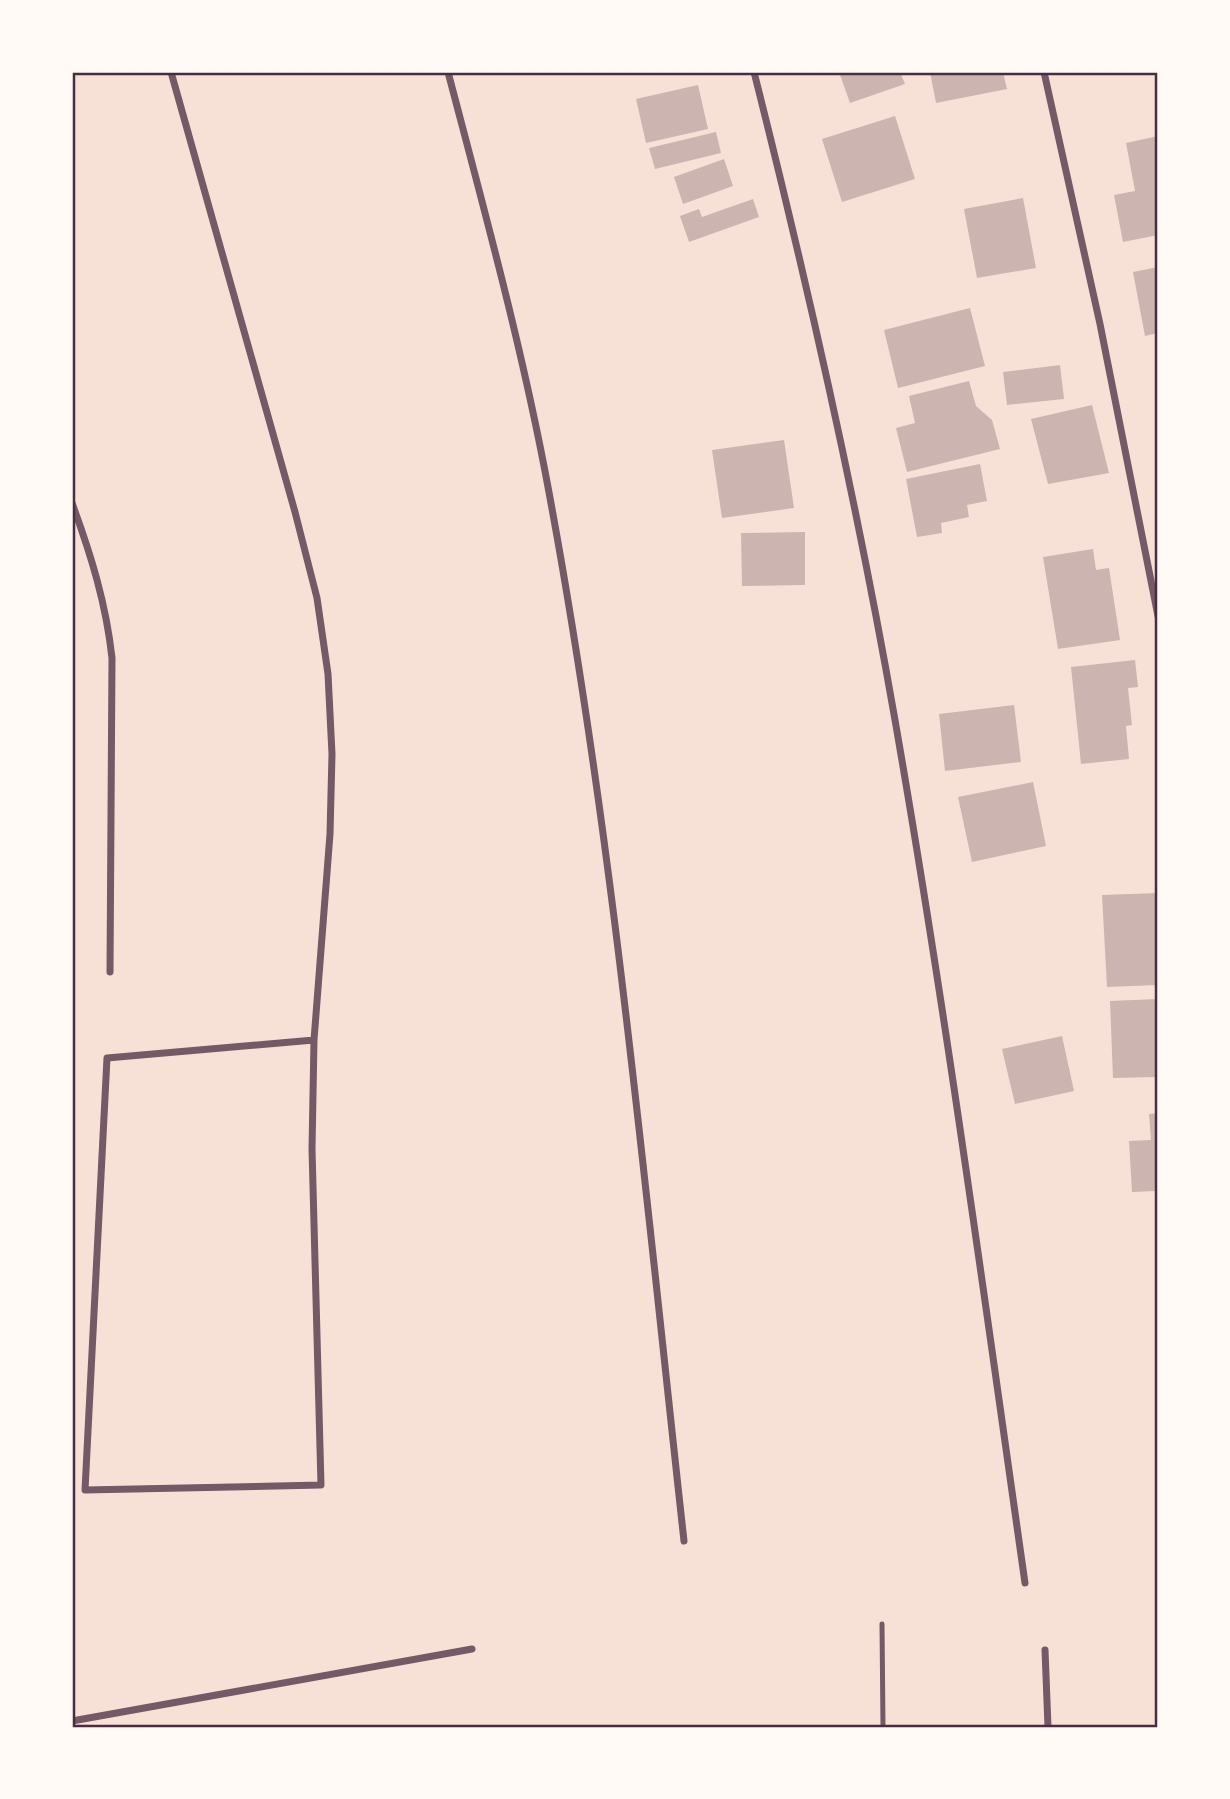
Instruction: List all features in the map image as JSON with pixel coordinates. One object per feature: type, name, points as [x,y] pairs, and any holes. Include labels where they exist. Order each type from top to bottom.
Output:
[{"type":"street","points":[[171,72],[317,598],[328,674],[332,754],[322,969],[314,1040],[312,1149],[321,1485],[85,1490],[107,1058],[314,1040]]},
{"type":"street","points":[[448,72],[510,316],[548,484],[572,628],[620,974],[684,1541]]},
{"type":"street","points":[[754,72],[838,425],[895,717],[964,1153],[1025,1583]]},
{"type":"street","points":[[1044,72],[1100,324],[1158,616]]},
{"type":"street","points":[[72,503],[96,567],[107,613],[112,658],[110,972]]},
{"type":"street","points":[[72,1721],[472,1649]]},
{"type":"street","points":[[1045,1650],[1048,1727]]},
{"type":"lane","points":[[882,1624],[883,1727]]},
{"type":"building","points":[[839,72],[900,72],[905,84],[850,103]]},
{"type":"building","points":[[930,72],[1003,72],[1007,89],[936,103]]},
{"type":"building","points":[[698,85],[708,129],[646,143],[636,99]]},
{"type":"building","points":[[895,116],[915,179],[842,202],[822,139]]},
{"type":"building","points":[[716,132],[721,153],[655,169],[649,148]]},
{"type":"building","points":[[1158,136],[1158,235],[1123,242],[1114,195],[1135,191],[1126,143]]},
{"type":"building","points":[[724,159],[733,186],[683,204],[674,177]]},
{"type":"building","points":[[1023,198],[1036,268],[977,278],[964,209]]},
{"type":"building","points":[[753,199],[759,217],[689,242],[680,216],[699,209],[702,217]]},
{"type":"building","points":[[1158,267],[1158,333],[1145,336],[1133,272]]},
{"type":"building","points":[[970,308],[985,366],[898,388],[884,330]]},
{"type":"building","points":[[1060,365],[1064,399],[1007,405],[1003,372]]},
{"type":"building","points":[[969,381],[976,406],[992,420],[1000,449],[907,472],[896,428],[915,423],[909,396]]},
{"type":"building","points":[[1092,405],[1109,473],[1048,484],[1031,419]]},
{"type":"building","points":[[784,440],[794,508],[722,518],[712,450]]},
{"type":"building","points":[[980,464],[987,501],[967,505],[969,517],[941,523],[942,533],[917,537],[906,479]]},
{"type":"building","points":[[805,532],[805,585],[742,586],[741,533]]},
{"type":"building","points":[[1093,549],[1096,570],[1109,568],[1120,640],[1058,649],[1043,557]]},
{"type":"building","points":[[1135,660],[1138,687],[1128,688],[1132,725],[1126,726],[1129,759],[1081,764],[1071,667]]},
{"type":"building","points":[[1014,705],[1021,762],[945,771],[939,714]]},
{"type":"building","points":[[1033,782],[1046,846],[972,862],[958,797]]},
{"type":"building","points":[[1158,893],[1158,985],[1107,987],[1102,895]]},
{"type":"building","points":[[1158,999],[1158,1077],[1113,1078],[1110,1001]]},
{"type":"building","points":[[1062,1036],[1074,1091],[1015,1104],[1002,1049]]},
{"type":"building","points":[[1158,1113],[1158,1203],[1155,1203],[1155,1191],[1132,1192],[1129,1141],[1151,1140],[1149,1114]]}]
